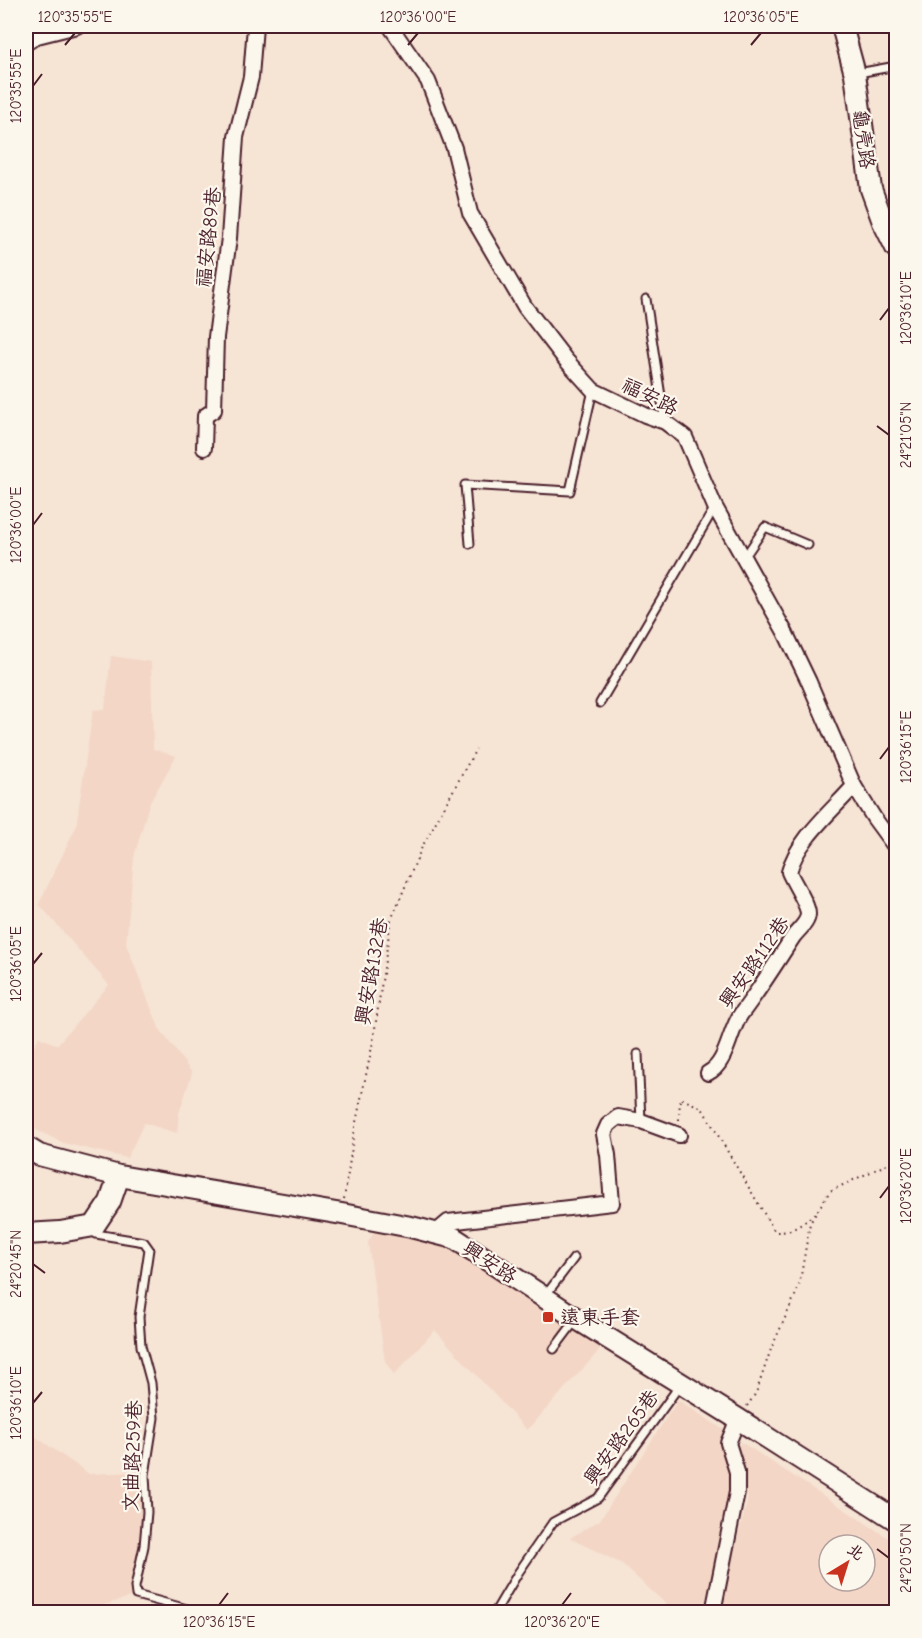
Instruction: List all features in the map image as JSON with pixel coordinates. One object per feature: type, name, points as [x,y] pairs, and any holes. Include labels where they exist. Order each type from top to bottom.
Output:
[{"type":"street","points":[[26,43],[36,36],[77,26]]},
{"type":"street","name":"福安路89巷","points":[[204,448],[205,416],[214,410],[216,337],[229,238],[237,137],[251,77],[255,26]]},
{"type":"street","name":"福安路","points":[[390,26],[428,81],[454,148],[470,213],[525,307],[565,359],[594,390],[645,415],[665,422],[685,437],[715,507],[804,672],[854,786],[874,818],[897,848]]},
{"type":"street","name":"龜壳路","points":[[842,26],[855,74],[871,189],[883,222],[897,248]]},
{"type":"street","name":"興安路112巷","points":[[708,1073],[717,1067],[734,1025],[772,972],[795,934],[807,920],[808,912],[789,872],[792,861],[799,848],[854,786]]},
{"type":"street","points":[[435,1233],[448,1222],[612,1203],[604,1134],[608,1125],[618,1117],[641,1121],[679,1135]]},
{"type":"street","name":"興安路","points":[[26,1147],[39,1155],[119,1176],[342,1214],[454,1238],[543,1298],[897,1520]]},
{"type":"street","points":[[26,1234],[60,1232],[94,1226],[110,1202],[119,1176]]},
{"type":"street","points":[[713,1612],[737,1492],[737,1472],[729,1443],[738,1419]]},
{"type":"lane","points":[[855,74],[897,66]]},
{"type":"lane","points":[[646,299],[665,422]]},
{"type":"lane","points":[[470,544],[465,485],[570,491],[594,390]]},
{"type":"lane","points":[[600,703],[715,507]]},
{"type":"lane","points":[[744,558],[765,526],[808,545]]},
{"type":"lane","points":[[638,1054],[641,1121]]},
{"type":"lane","name":"文曲路259巷","points":[[94,1226],[96,1234],[144,1242],[149,1248],[139,1317],[141,1346],[151,1383],[154,1418],[145,1475],[147,1512],[144,1546],[135,1587],[136,1595],[198,1612]]},
{"type":"lane","points":[[543,1298],[574,1258]]},
{"type":"lane","points":[[554,1349],[577,1319]]},
{"type":"lane","name":"興安路265巷","points":[[495,1612],[553,1521],[598,1498],[680,1384]]},
{"type":"path","name":"興安路132巷","points":[[342,1214],[355,1126],[373,1042],[391,920],[422,847],[476,749]]},
{"type":"path","points":[[679,1135],[680,1098],[702,1108],[775,1232],[788,1233],[818,1210]]},
{"type":"path","points":[[738,1419],[756,1393],[771,1349],[799,1287],[810,1222],[830,1191],[897,1160]]},
{"type":"shaded area","points":[[111,656],[151,662],[153,749],[176,756],[149,804],[134,857],[126,944],[159,1028],[192,1073],[179,1113],[177,1133],[144,1123],[127,1158],[64,1143],[26,1125],[26,1061],[39,1037],[57,1045],[109,985],[39,904],[76,827],[93,710],[105,709]]},
{"type":"shaded area","points":[[379,1225],[458,1245],[607,1342],[527,1430],[435,1330],[394,1375],[385,1361],[368,1242]]},
{"type":"shaded area","points":[[678,1400],[724,1430],[730,1496],[703,1612],[675,1612],[622,1564],[570,1538],[600,1520]]},
{"type":"shaded area","points":[[26,1430],[89,1474],[139,1472],[143,1534],[130,1597],[81,1612],[26,1612]]},
{"type":"shaded area","points":[[741,1442],[896,1543],[896,1612],[719,1612],[748,1498],[737,1449]]},
{"type":"place","name":"遠東手套","points":[[548,1317]]}]
